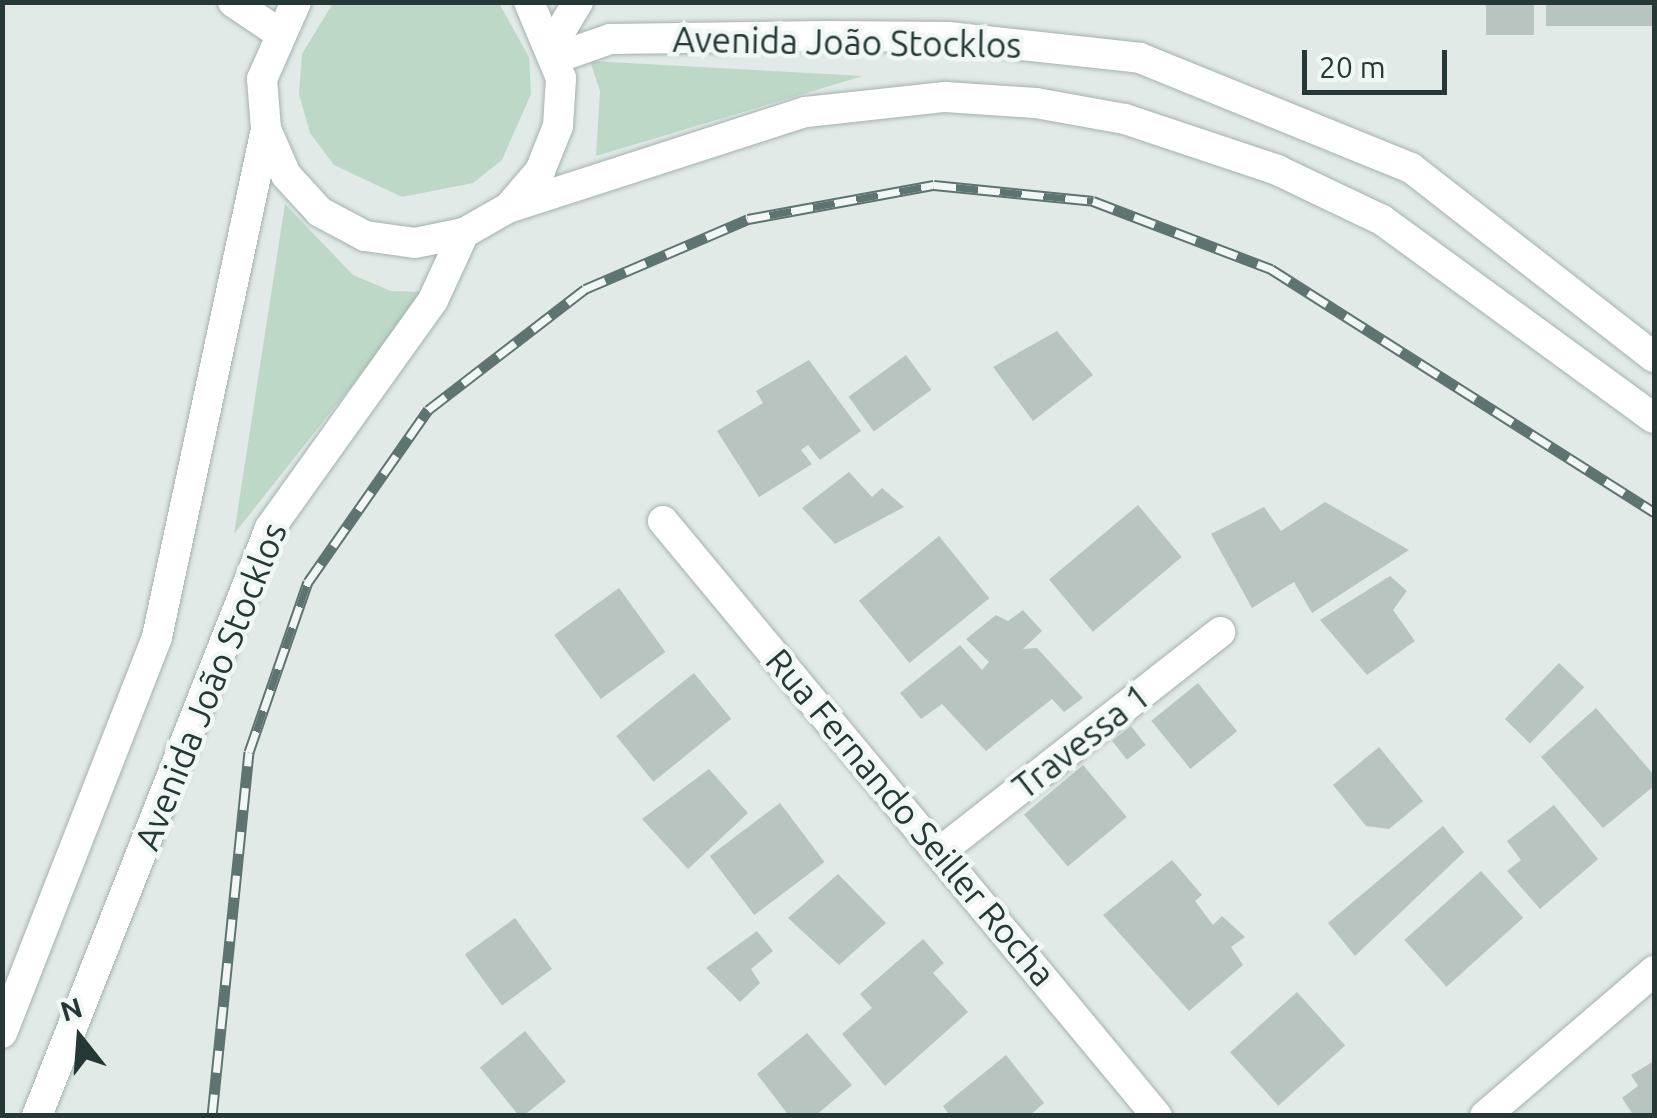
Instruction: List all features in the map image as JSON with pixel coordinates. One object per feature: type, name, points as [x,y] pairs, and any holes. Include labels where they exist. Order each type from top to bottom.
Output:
[{"type":"main road","points":[[233,2],[276,31]]},
{"type":"main road","name":"Avenida João Stocklos","points":[[2,1033],[157,637],[266,130],[262,78],[276,31],[296,2]]},
{"type":"main road","name":"Avenida João Stocklos","points":[[508,208],[540,172],[558,126],[554,51],[529,2]]},
{"type":"main road","points":[[554,51],[578,2]]},
{"type":"main road","name":"Avenida João Stocklos","points":[[554,51],[610,39],[948,36],[1140,58],[1410,168],[1654,358]]},
{"type":"main road","name":"Avenida João Stocklos","points":[[266,130],[297,188],[364,236],[415,243],[464,233],[508,208],[806,112],[945,97],[1036,103],[1125,119],[1260,164],[1382,220],[1654,418]]},
{"type":"main road","name":"Avenida João Stocklos","points":[[37,1116],[270,528],[433,300],[464,233]]},
{"type":"main road","name":"Rua Fernando Seiller Rocha","points":[[663,521],[941,850],[1157,1116]]},
{"type":"main road","name":"Travessa 1","points":[[941,850],[1220,632]]},
{"type":"main road","points":[[1485,1116],[1654,971]]},
{"type":"green space","points":[[333,3],[499,3],[529,57],[531,94],[502,160],[473,183],[402,197],[334,165],[310,133],[299,94],[302,54]]},
{"type":"green space","points":[[590,61],[863,76],[596,156],[600,91]]},
{"type":"green space","points":[[285,204],[353,275],[391,291],[426,292],[234,534]]},
{"type":"building","points":[[1486,2],[1534,2],[1534,35],[1486,35]]},
{"type":"building","points":[[1546,2],[1652,2],[1652,26],[1546,26]]},
{"type":"building","points":[[1057,331],[1093,375],[1033,421],[993,367]]},
{"type":"building","points":[[906,355],[931,390],[874,432],[849,397]]},
{"type":"building","points":[[809,360],[861,431],[820,460],[808,445],[801,450],[812,464],[759,497],[717,431],[763,403],[756,391]]},
{"type":"building","points":[[849,472],[872,497],[882,488],[904,507],[835,544],[802,508]]},
{"type":"building","points":[[1325,502],[1409,550],[1312,613],[1294,582],[1252,608],[1211,534],[1264,507],[1281,531]]},
{"type":"building","points":[[1138,505],[1182,557],[1093,632],[1049,580]]},
{"type":"building","points":[[939,536],[989,598],[909,663],[859,601]]},
{"type":"building","points":[[1390,576],[1407,591],[1393,610],[1415,641],[1367,675],[1320,620]]},
{"type":"building","points":[[619,588],[665,652],[601,699],[554,635]]},
{"type":"building","points":[[1023,610],[1042,631],[1023,649],[1037,648],[1083,698],[1064,712],[1052,699],[986,751],[942,704],[921,719],[900,693],[960,645],[982,670],[989,662],[966,639],[996,615],[1008,621]]},
{"type":"building","points":[[1559,663],[1584,687],[1530,743],[1505,719]]},
{"type":"building","points":[[694,673],[731,719],[653,782],[616,736]]},
{"type":"building","points":[[1198,683],[1237,731],[1190,769],[1151,721]]},
{"type":"building","points":[[1596,708],[1654,775],[1654,786],[1603,828],[1541,757]]},
{"type":"building","points":[[1131,726],[1146,745],[1127,760],[1112,741]]},
{"type":"building","points":[[1379,747],[1423,801],[1389,829],[1366,826],[1333,785]]},
{"type":"building","points":[[1083,765],[1127,817],[1068,867],[1024,814]]},
{"type":"building","points":[[709,769],[748,813],[688,869],[642,819]]},
{"type":"building","points":[[780,803],[825,862],[754,915],[710,856]]},
{"type":"building","points":[[1554,805],[1598,859],[1540,909],[1507,871],[1521,860],[1507,841]]},
{"type":"building","points":[[1443,826],[1464,852],[1355,956],[1328,923]]},
{"type":"building","points":[[1172,860],[1202,895],[1195,901],[1213,925],[1222,916],[1245,937],[1231,947],[1243,965],[1189,1011],[1103,915]]},
{"type":"building","points":[[1481,871],[1523,918],[1447,987],[1404,940]]},
{"type":"building","points":[[838,874],[886,923],[839,965],[788,918]]},
{"type":"building","points":[[515,918],[552,969],[502,1005],[465,954]]},
{"type":"building","points":[[757,931],[773,951],[751,969],[760,983],[740,1002],[706,968]]},
{"type":"building","points":[[923,939],[944,963],[933,973],[968,1012],[885,1086],[842,1034],[872,1008],[860,994]]},
{"type":"building","points":[[1297,992],[1345,1046],[1278,1106],[1230,1052]]},
{"type":"building","points":[[525,1031],[566,1082],[519,1116],[480,1068]]},
{"type":"building","points":[[807,1033],[852,1085],[815,1116],[789,1116],[757,1074]]},
{"type":"building","points":[[1006,1055],[1044,1103],[1029,1116],[950,1116],[943,1106]]},
{"type":"building","points":[[1654,1061],[1654,1116],[1634,1116],[1622,1098],[1638,1086],[1631,1075]]},
{"type":"railway","points":[[212,1116],[249,752],[308,582],[428,410],[585,289],[748,219],[934,185],[1093,201],[1271,269],[1654,512]]}]
